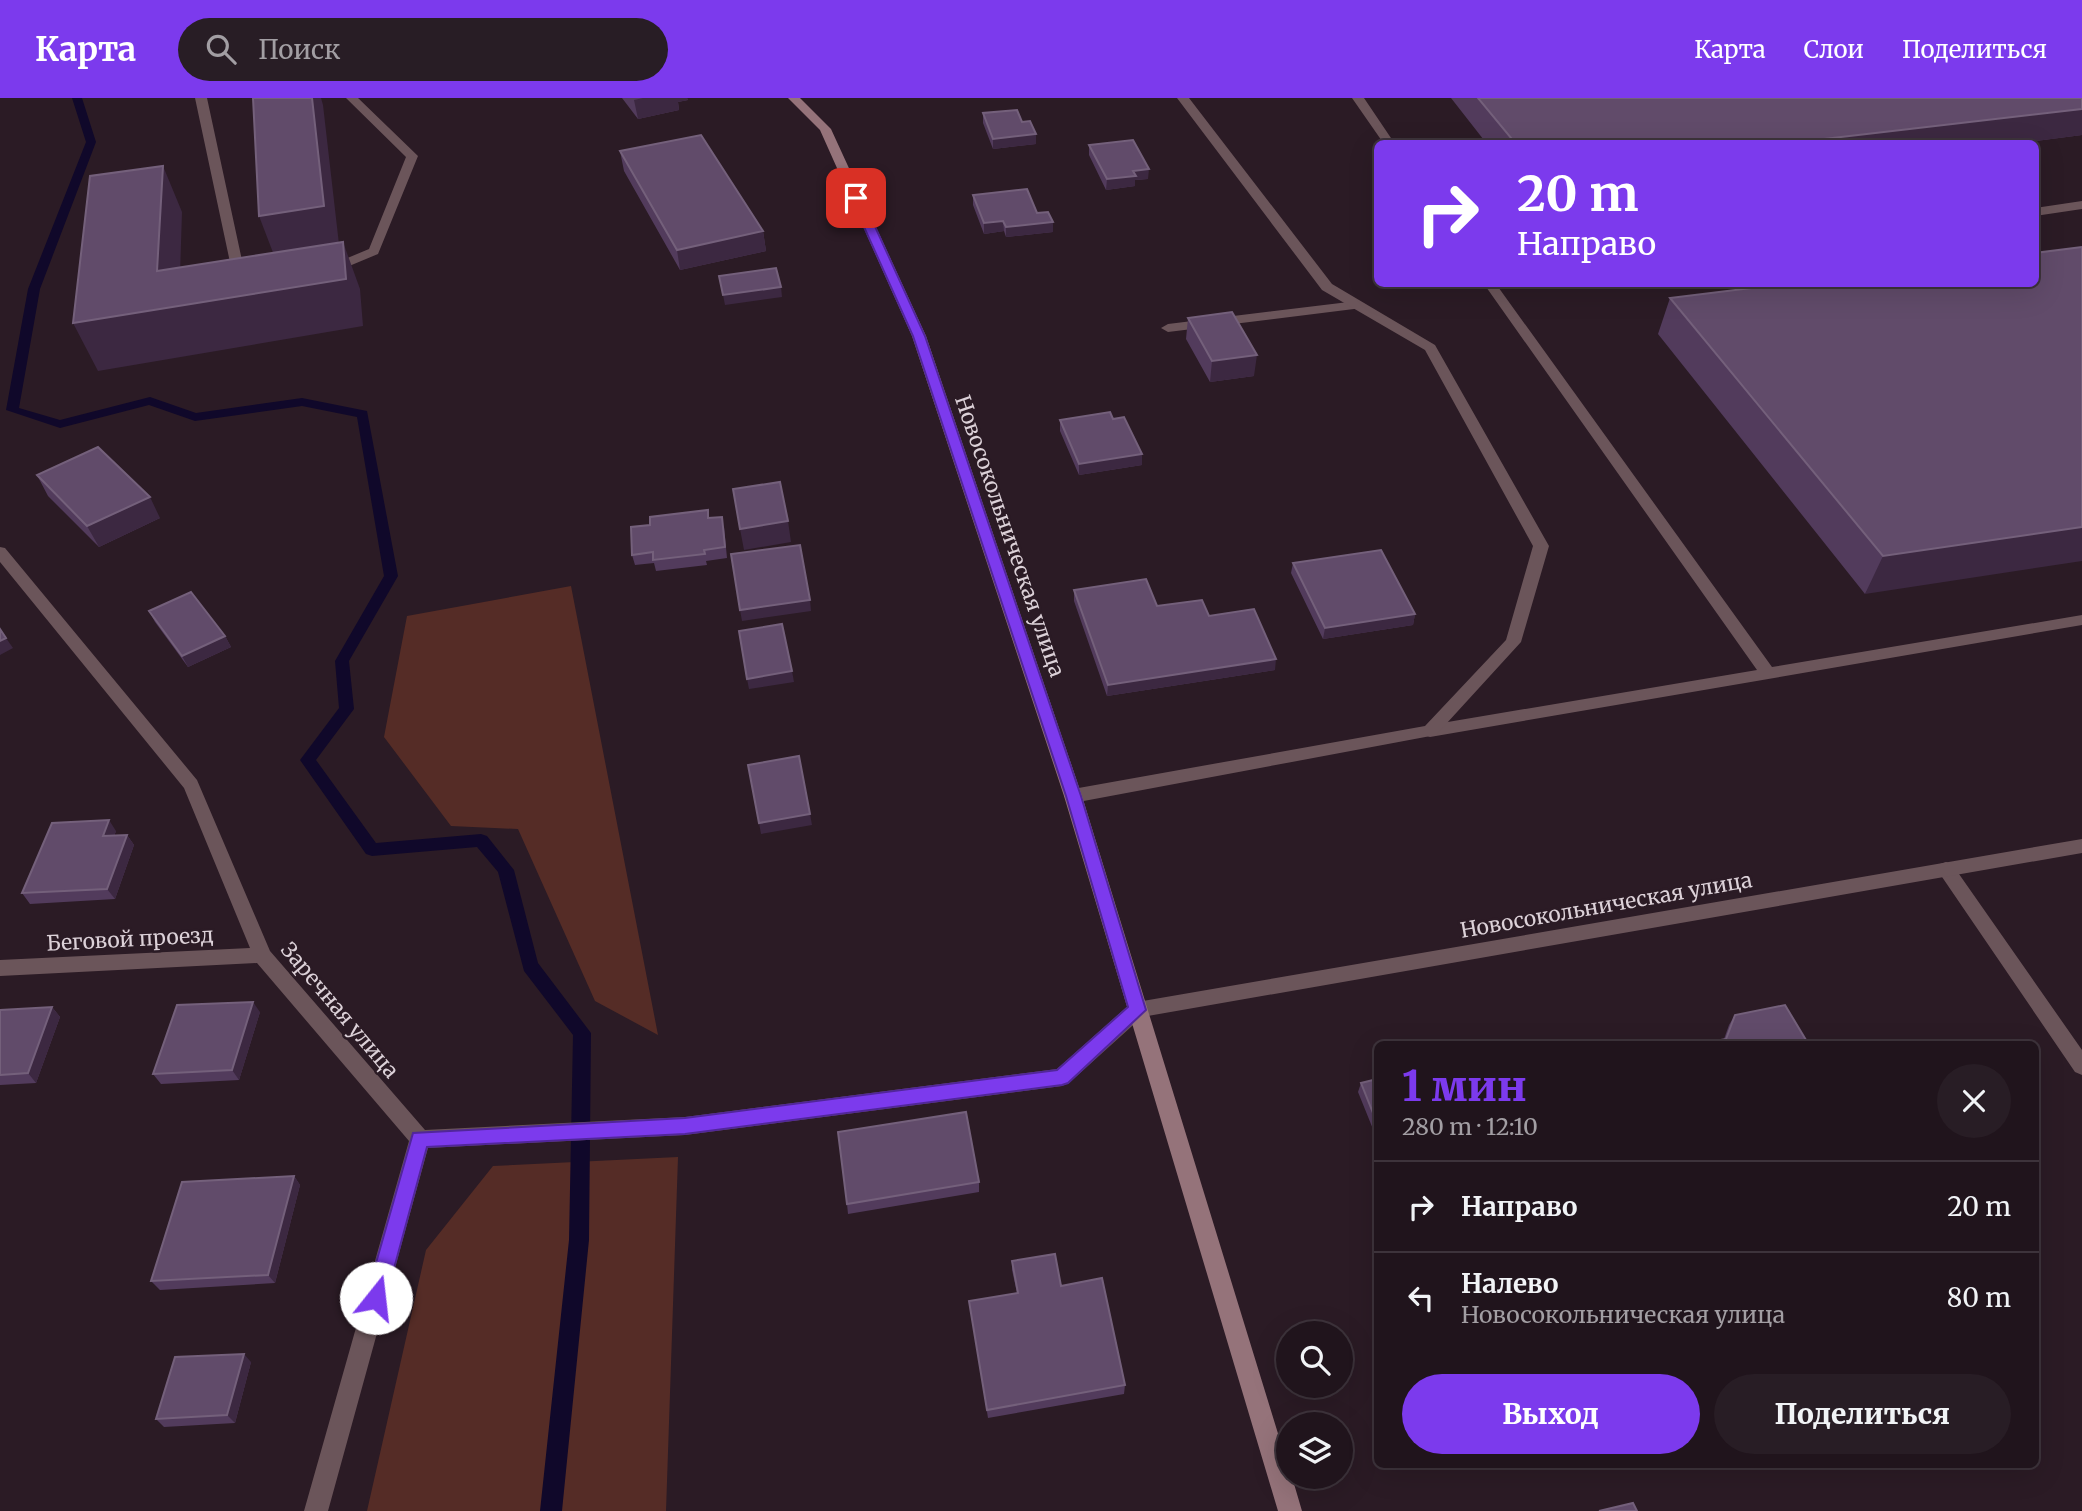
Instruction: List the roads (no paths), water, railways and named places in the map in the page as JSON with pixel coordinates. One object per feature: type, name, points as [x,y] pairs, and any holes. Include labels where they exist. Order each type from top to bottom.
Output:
[{"type":"main road","name":"Новосокольническая улица","points":[[794,98],[825,129],[919,336],[1073,796],[1290,1511]]},
{"type":"street","points":[[201,98],[237,267],[258,278]]},
{"type":"street","points":[[322,271],[335,270],[374,251],[412,156],[352,98]]},
{"type":"street","points":[[1183,98],[1327,288],[1430,348],[1541,546],[1513,642],[1430,732]]},
{"type":"street","points":[[1358,98],[1387,140]]},
{"type":"street","points":[[2039,211],[2082,205]]},
{"type":"street","points":[[1492,287],[1769,675]]},
{"type":"street","points":[[1168,328],[1357,305]]},
{"type":"street","name":"Заречная улица","points":[[0,552],[7,572],[191,785],[262,955],[420,1139]]},
{"type":"street","points":[[1073,796],[2082,620]]},
{"type":"street","name":"Новосокольническая улица","points":[[1137,1010],[2082,846]]},
{"type":"street","points":[[1946,869],[2082,1066]]},
{"type":"street","name":"Беговой проезд","points":[[0,968],[262,955]]},
{"type":"street","points":[[316,1511],[420,1139],[685,1126],[1062,1077],[1137,1010]]},
{"type":"waterway","points":[[77,98],[91,142],[34,289],[12,410],[60,424],[150,401],[195,417],[302,402],[363,414],[391,576],[342,661],[347,709],[308,760],[372,850],[481,840],[506,870],[530,966],[582,1033],[579,1240],[551,1511]]}]
